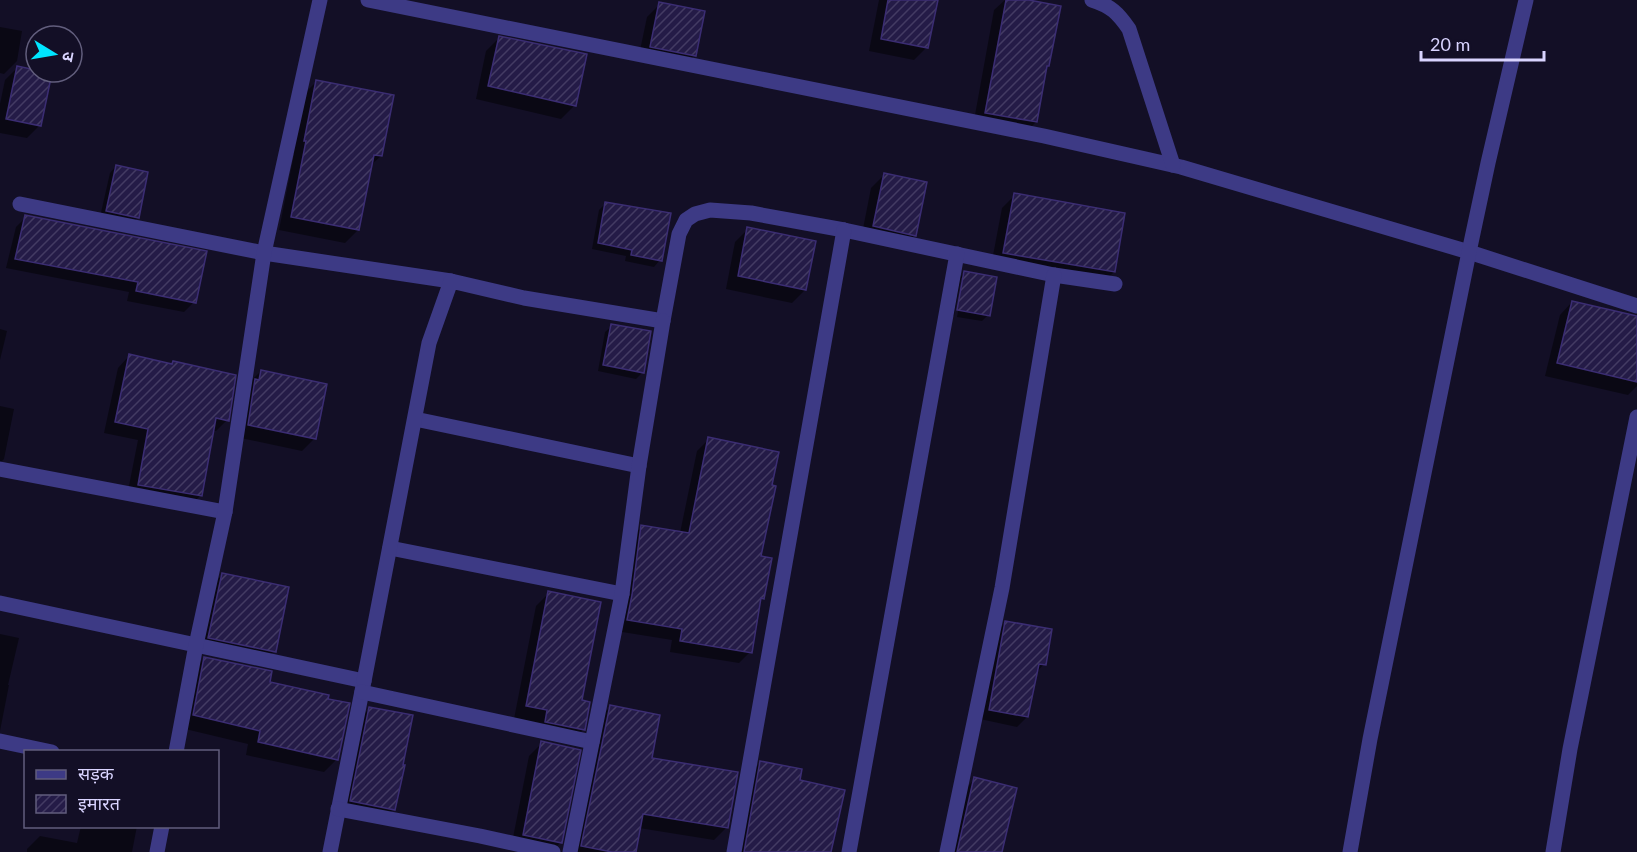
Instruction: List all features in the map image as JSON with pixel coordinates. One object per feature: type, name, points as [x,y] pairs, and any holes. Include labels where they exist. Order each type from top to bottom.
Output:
[{"type":"street","points":[[176,750],[225,512],[264,253],[320,0]]},
{"type":"street","points":[[368,0],[1044,136],[1173,165],[1469,252],[1637,306]]},
{"type":"street","points":[[1092,0],[1104,4],[1119,14],[1129,29],[1173,165]]},
{"type":"street","points":[[1350,852],[1370,739],[1469,252],[1526,0]]},
{"type":"street","points":[[20,204],[264,253],[451,281],[525,297],[663,321]]},
{"type":"street","points":[[570,852],[622,594],[639,466],[663,321],[680,234],[686,220],[695,214],[710,210],[751,213],[844,230],[1054,275],[1115,284]]},
{"type":"street","points":[[734,852],[844,230]]},
{"type":"street","points":[[849,852],[957,254]]},
{"type":"street","points":[[947,852],[1002,588],[1054,275]]},
{"type":"street","points":[[330,852],[429,343],[451,281]]},
{"type":"street","points":[[1552,852],[1570,748],[1637,417]]},
{"type":"street","points":[[415,419],[639,466]]},
{"type":"street","points":[[0,469],[225,512]]},
{"type":"street","points":[[390,548],[622,594]]},
{"type":"street","points":[[0,603],[196,645],[592,742]]},
{"type":"street","points":[[0,741],[43,750]]},
{"type":"street","points":[[338,809],[553,852]]},
{"type":"street","points":[[157,852],[162,828]]},
{"type":"building","points":[[888,0],[938,0],[928,48],[881,39]]},
{"type":"building","points":[[1006,0],[1029,0],[1061,6],[1037,122],[985,113]]},
{"type":"building","points":[[659,2],[705,11],[696,56],[650,47]]},
{"type":"building","points":[[499,36],[587,54],[576,106],[488,86]]},
{"type":"building","points":[[17,66],[24,67],[24,84],[50,84],[41,126],[6,119]]},
{"type":"building","points":[[316,80],[394,95],[382,156],[374,155],[359,230],[291,217]]},
{"type":"building","points":[[116,165],[148,172],[139,218],[106,211]]},
{"type":"building","points":[[884,173],[927,182],[916,236],[873,226]]},
{"type":"building","points":[[1014,193],[1125,213],[1115,272],[1003,253]]},
{"type":"building","points":[[605,202],[671,213],[662,261],[631,255],[632,250],[598,243]]},
{"type":"building","points":[[25,215],[207,251],[196,303],[136,291],[138,282],[15,259]]},
{"type":"building","points":[[747,227],[816,241],[806,290],[738,276]]},
{"type":"building","points":[[964,271],[997,277],[990,316],[957,310]]},
{"type":"building","points":[[1572,301],[1637,316],[1637,382],[1557,363]]},
{"type":"building","points":[[611,324],[651,331],[644,373],[603,365]]},
{"type":"building","points":[[129,354],[236,375],[229,421],[216,418],[202,496],[138,485],[148,429],[115,422]]},
{"type":"building","points":[[261,370],[327,384],[316,439],[248,425],[255,379],[259,380]]},
{"type":"building","points":[[708,437],[779,452],[772,485],[776,486],[761,556],[772,558],[764,599],[761,598],[752,653],[680,641],[682,629],[627,620],[641,525],[689,533]]},
{"type":"building","points":[[222,573],[289,587],[276,652],[208,638]]},
{"type":"building","points":[[548,591],[601,602],[582,700],[590,702],[585,730],[545,722],[547,710],[526,706]]},
{"type":"building","points":[[1005,621],[1052,629],[1046,665],[1039,664],[1028,717],[989,710]]},
{"type":"building","points":[[204,657],[272,671],[270,682],[329,695],[328,699],[350,703],[338,760],[258,742],[260,731],[193,715]]},
{"type":"building","points":[[610,705],[660,715],[652,758],[738,772],[728,828],[643,814],[636,852],[612,852],[581,846]]},
{"type":"building","points":[[369,707],[413,715],[395,810],[350,801]]},
{"type":"building","points":[[541,741],[581,750],[562,843],[523,835]]},
{"type":"building","points":[[760,761],[802,769],[800,780],[845,790],[831,852],[744,852]]},
{"type":"building","points":[[974,777],[1017,788],[1002,852],[957,852]]}]
